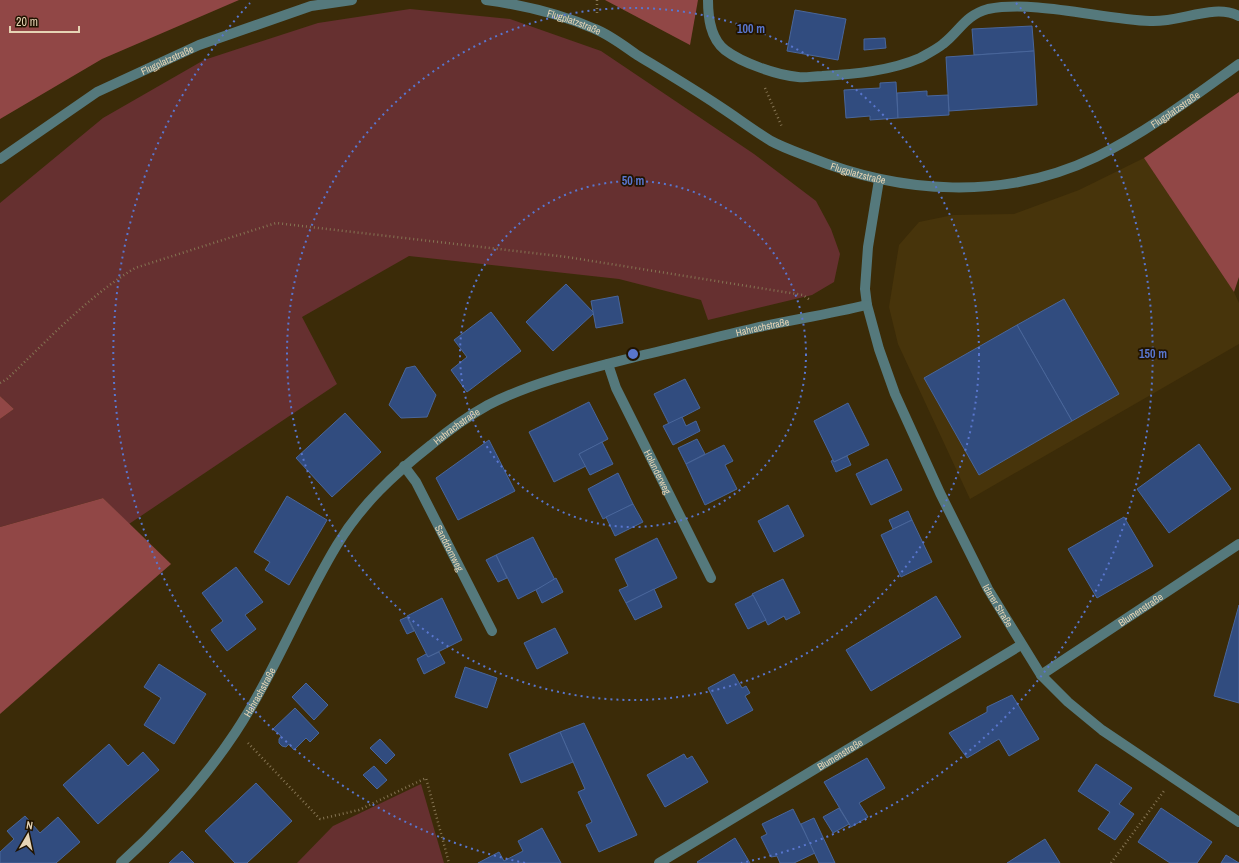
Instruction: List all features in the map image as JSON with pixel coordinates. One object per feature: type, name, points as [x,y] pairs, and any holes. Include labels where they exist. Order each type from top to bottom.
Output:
[{"type":"street","name":"Flugplatzstraße","points":[[0,158],[97,92],[199,45],[311,6],[352,0]]},
{"type":"street","name":"Flugplatzstraße","points":[[486,0],[515,4],[596,29],[717,104],[771,141],[792,150],[839,169],[879,180],[934,187],[978,188],[1023,181],[1056,173],[1095,158],[1130,139],[1239,64]]},
{"type":"street","points":[[708,0],[708,16],[712,32],[724,49],[756,66],[798,77],[842,75],[893,67],[920,58],[944,44],[971,16],[989,9],[1019,6],[1051,8],[1152,22],[1185,18],[1216,11],[1233,13],[1239,16]]},
{"type":"street","points":[[867,305],[865,289],[868,247],[879,180]]},
{"type":"street","name":"Hahrachstraße","points":[[121,863],[146,840],[189,794],[213,764],[236,731],[338,543],[357,515],[380,488],[404,466],[454,427],[488,405],[535,385],[608,364],[757,328],[867,305]]},
{"type":"street","name":"Idarer Straße","points":[[867,305],[879,348],[898,401],[940,493],[988,589],[1040,674],[1068,702],[1102,730],[1239,822]]},
{"type":"street","name":"Holunderweg","points":[[608,364],[616,388],[712,578]]},
{"type":"street","name":"Sanddornweg","points":[[404,466],[416,482],[492,631]]},
{"type":"street","name":"Blumenstraße","points":[[1040,674],[1239,544]]},
{"type":"street","name":"Blumenstraße","points":[[659,863],[1021,645]]},
{"type":"path","points":[[756,66],[792,150]]},
{"type":"path","points":[[0,383],[7,379],[81,309],[116,279],[135,268],[276,223],[568,258],[803,295],[831,313]]},
{"type":"path","points":[[236,731],[320,818],[359,810],[426,778],[448,863]]},
{"type":"path","points":[[1111,863],[1174,778]]},
{"type":"shaded area","points":[[0,0],[239,0],[102,59],[0,119]]},
{"type":"shaded area","points":[[605,0],[698,0],[690,45]]},
{"type":"shaded area","points":[[410,9],[510,19],[601,51],[754,154],[816,201],[831,229],[840,254],[834,282],[812,295],[708,320],[701,300],[619,279],[409,256],[302,317],[337,384],[129,524],[103,498],[0,527],[0,419],[14,409],[0,396],[0,203],[103,118],[204,60],[318,23]]},
{"type":"shaded area","points":[[1239,92],[1239,277],[1234,292],[1144,158]]},
{"type":"shaded area","points":[[1144,158],[1234,292],[1239,303],[1239,344],[970,499],[898,344],[889,307],[899,245],[919,222],[953,215],[1014,214],[1079,190]]},
{"type":"shaded area","points":[[0,396],[14,409],[0,419]]},
{"type":"shaded area","points":[[103,498],[171,564],[0,714],[0,527]]},
{"type":"shaded area","points":[[421,784],[444,863],[297,863],[333,826]]},
{"type":"building","points":[[795,10],[846,19],[838,60],[787,51]]},
{"type":"building","points":[[1032,26],[1034,51],[974,55],[972,29]]},
{"type":"building","points":[[885,38],[886,48],[864,50],[864,39]]},
{"type":"building","points":[[1034,51],[1037,105],[949,111],[946,57]]},
{"type":"building","points":[[896,82],[898,118],[870,120],[870,116],[846,118],[844,90],[880,88],[880,83]]},
{"type":"building","points":[[927,91],[927,96],[948,95],[949,115],[898,118],[897,93]]},
{"type":"building","points":[[566,284],[594,313],[553,351],[526,322]]},
{"type":"building","points":[[618,296],[623,323],[596,328],[591,301]]},
{"type":"building","points":[[1064,299],[1119,394],[1072,421],[1017,325]]},
{"type":"building","points":[[491,312],[521,351],[467,392],[451,370],[467,357],[454,340]]},
{"type":"building","points":[[1017,325],[1072,421],[979,475],[924,378]]},
{"type":"building","points":[[415,366],[436,395],[427,417],[401,418],[389,405],[406,368]]},
{"type":"building","points":[[685,379],[700,408],[669,424],[654,394]]},
{"type":"building","points":[[589,402],[608,439],[579,454],[586,466],[554,482],[529,432]]},
{"type":"building","points":[[848,403],[869,445],[834,462],[814,421]]},
{"type":"building","points":[[345,413],[381,452],[332,497],[296,458]]},
{"type":"building","points":[[682,417],[686,426],[696,421],[700,431],[673,445],[663,426]]},
{"type":"building","points":[[697,439],[705,454],[686,464],[678,448]]},
{"type":"building","points":[[489,440],[515,491],[458,520],[436,478]]},
{"type":"building","points":[[602,442],[613,464],[590,475],[579,454]]},
{"type":"building","points":[[1199,444],[1231,489],[1169,533],[1137,489]]},
{"type":"building","points":[[724,445],[733,461],[725,465],[737,489],[705,505],[686,464]]},
{"type":"building","points":[[847,456],[851,465],[836,472],[831,461],[833,460],[834,462]]},
{"type":"building","points":[[887,459],[902,490],[871,505],[856,474]]},
{"type":"building","points":[[618,473],[633,504],[603,519],[588,489]]},
{"type":"building","points":[[287,496],[327,520],[289,585],[265,570],[270,562],[254,552]]},
{"type":"building","points":[[633,504],[643,522],[615,536],[606,517]]},
{"type":"building","points":[[788,505],[804,536],[774,552],[758,521]]},
{"type":"building","points":[[908,511],[912,520],[893,529],[889,520]]},
{"type":"building","points":[[1124,517],[1153,566],[1097,598],[1068,549]]},
{"type":"building","points":[[912,520],[932,562],[901,577],[881,535]]},
{"type":"building","points":[[533,537],[555,580],[518,599],[496,555]]},
{"type":"building","points":[[657,538],[677,578],[626,603],[619,590],[628,586],[615,559]]},
{"type":"building","points":[[496,555],[507,578],[498,582],[486,560]]},
{"type":"building","points":[[236,567],[263,602],[245,615],[256,629],[227,651],[211,630],[223,621],[202,593]]},
{"type":"building","points":[[556,578],[563,592],[542,603],[536,590]]},
{"type":"building","points":[[783,579],[800,613],[786,620],[784,616],[768,625],[752,594]]},
{"type":"building","points":[[654,589],[662,607],[635,620],[626,603]]},
{"type":"building","points":[[753,595],[766,620],[748,629],[735,604]]},
{"type":"building","points":[[936,596],[961,637],[871,691],[846,650]]},
{"type":"building","points":[[442,598],[462,640],[428,657],[407,616]]},
{"type":"building","points":[[1239,605],[1239,703],[1214,696]]},
{"type":"building","points":[[407,617],[414,631],[407,634],[400,620]]},
{"type":"building","points":[[555,628],[568,653],[537,669],[524,643]]},
{"type":"building","points":[[439,652],[445,663],[424,674],[417,659],[426,654],[428,657]]},
{"type":"building","points":[[159,664],[206,694],[174,744],[144,725],[161,698],[144,687]]},
{"type":"building","points":[[465,667],[497,678],[487,708],[455,697]]},
{"type":"building","points":[[734,674],[742,688],[746,686],[750,693],[745,696],[753,710],[727,724],[708,688]]},
{"type":"building","points":[[306,683],[328,705],[314,720],[292,697]]},
{"type":"building","points":[[1012,695],[1039,739],[1009,756],[999,739],[967,758],[949,733],[987,712],[987,707]]},
{"type":"building","points":[[295,708],[319,733],[310,742],[306,738],[294,750],[289,744],[286,747],[279,743],[281,736],[273,729]]},
{"type":"building","points":[[584,723],[637,835],[599,852],[586,825],[592,822],[578,792],[585,789],[560,732]]},
{"type":"building","points":[[560,732],[573,762],[521,783],[509,754]]},
{"type":"building","points":[[380,739],[395,755],[386,764],[370,748]]},
{"type":"building","points":[[109,744],[128,766],[143,752],[159,770],[98,824],[63,785]]},
{"type":"building","points":[[684,754],[687,759],[692,756],[708,782],[665,807],[647,775]]},
{"type":"building","points":[[867,758],[885,788],[859,803],[868,817],[851,827],[824,782]]},
{"type":"building","points":[[1096,764],[1132,788],[1119,804],[1134,814],[1115,840],[1098,829],[1110,812],[1078,791]]},
{"type":"building","points":[[374,766],[387,780],[377,789],[363,775]]},
{"type":"building","points":[[256,783],[292,821],[247,863],[235,863],[205,831]]},
{"type":"building","points":[[839,808],[849,824],[833,833],[823,817]]},
{"type":"building","points":[[1161,808],[1212,842],[1197,863],[1170,863],[1138,842]]},
{"type":"building","points":[[793,809],[815,853],[794,863],[780,863],[777,856],[771,857],[761,837],[767,834],[762,824]]},
{"type":"building","points":[[25,816],[40,833],[58,817],[80,842],[56,863],[0,863],[0,852],[14,839],[7,831]]},
{"type":"building","points":[[814,818],[835,863],[819,863],[801,824]]},
{"type":"building","points":[[542,828],[561,863],[478,863],[499,852],[504,861],[523,851],[518,841]]},
{"type":"building","points":[[735,838],[750,863],[697,862]]},
{"type":"building","points":[[1045,839],[1060,863],[1007,863]]},
{"type":"building","points":[[182,851],[194,863],[169,863]]},
{"type":"building","points":[[1226,855],[1239,863],[1221,863]]}]
